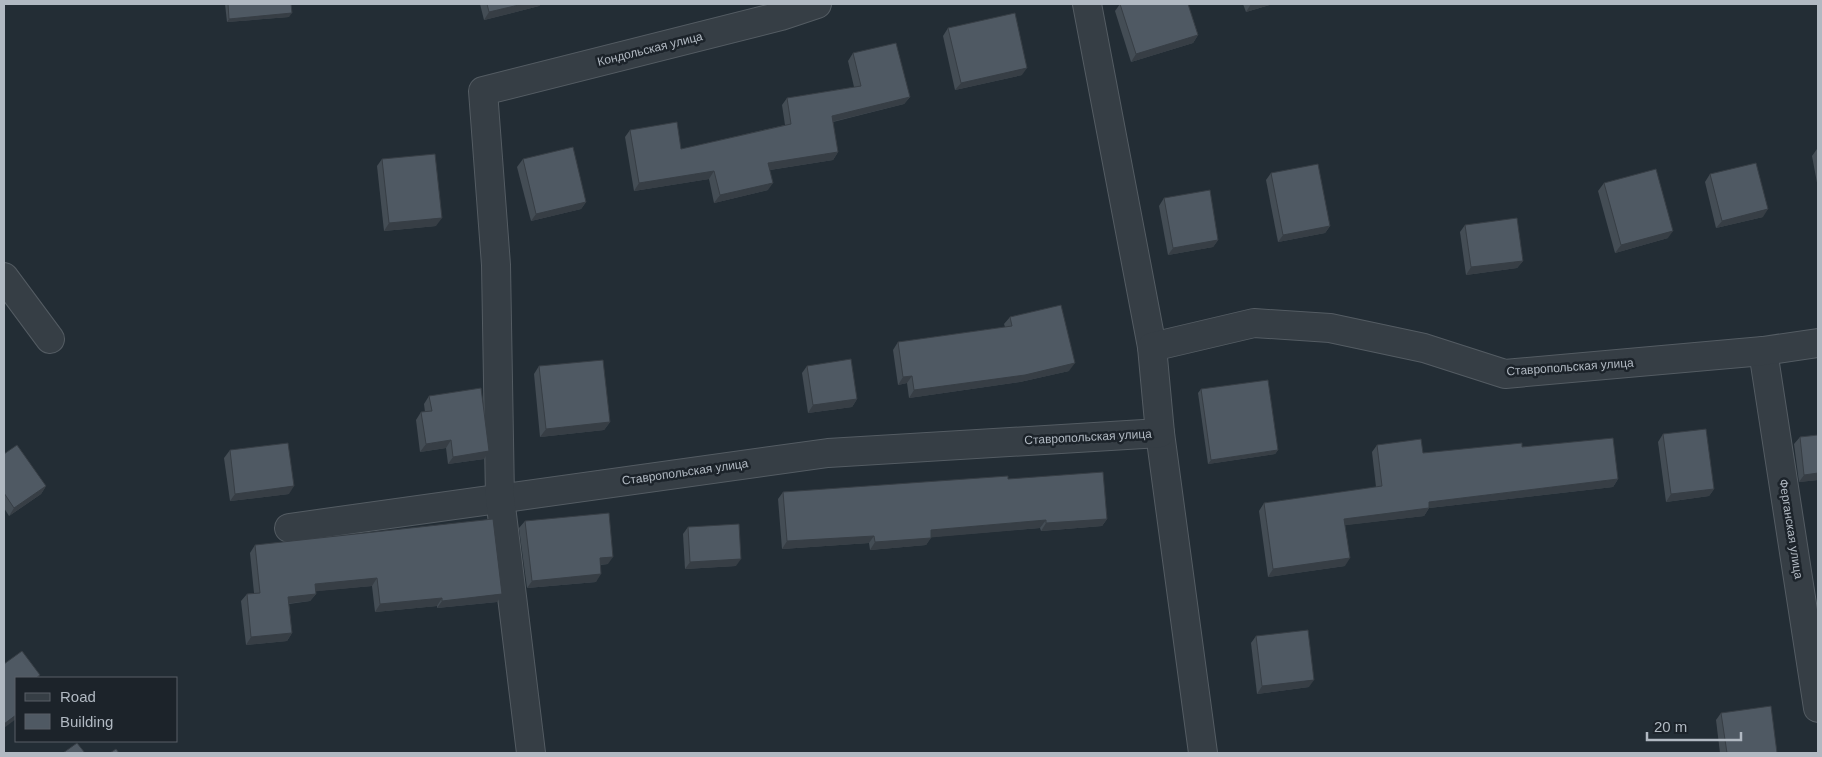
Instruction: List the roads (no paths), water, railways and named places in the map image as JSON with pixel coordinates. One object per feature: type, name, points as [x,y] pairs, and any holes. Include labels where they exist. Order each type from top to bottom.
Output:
[{"type":"street","name":"Кондольская улица","points":[[500,498],[496,265],[484,92],[781,16],[817,4]]},
{"type":"street","points":[[1087,4],[1152,347]]},
{"type":"street","points":[[4,277],[50,339]]},
{"type":"street","name":"Ставропольская улица","points":[[289,528],[828,453],[1160,433],[1152,347],[1254,323],[1330,328],[1424,348],[1505,374],[1763,351],[1818,343]]},
{"type":"street","name":"Ферганская улица","points":[[1763,351],[1818,708]]},
{"type":"street","points":[[1160,433],[1203,753]]},
{"type":"street","points":[[500,498],[531,753]]}]
